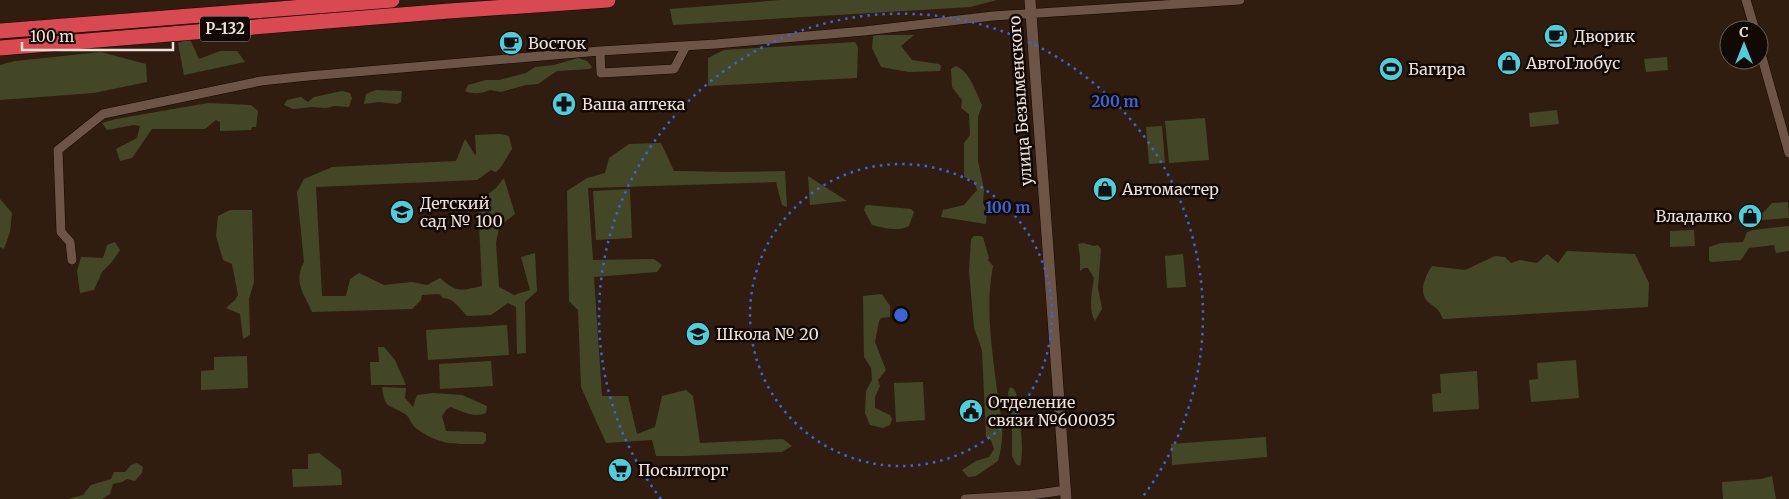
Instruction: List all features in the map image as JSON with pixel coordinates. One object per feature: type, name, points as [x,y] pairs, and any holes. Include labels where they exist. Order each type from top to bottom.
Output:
[{"type":"highway","name":"Р-132","points":[[0,31],[392,0]]},
{"type":"highway","name":"Р-132","points":[[0,48],[430,12],[608,0]]},
{"type":"main road","name":"улица Безыменского","points":[[1030,0],[1066,494]]},
{"type":"street","points":[[72,260],[70,242],[61,232],[58,150],[103,114],[261,81],[308,76],[864,31],[993,16],[1240,0]]},
{"type":"street","points":[[1746,0],[1751,20]]},
{"type":"street","points":[[600,51],[601,73],[674,69],[686,46]]},
{"type":"street","points":[[1766,70],[1789,153]]},
{"type":"street","points":[[965,499],[1066,494]]},
{"type":"green space","points":[[781,0],[997,0],[970,7],[673,25],[670,9]]},
{"type":"green space","points":[[914,35],[901,46],[912,60],[939,64],[941,66],[940,71],[909,72],[881,67],[872,48],[873,36]]},
{"type":"green space","points":[[190,39],[199,59],[220,51],[237,51],[245,62],[184,75],[178,43]]},
{"type":"green space","points":[[855,42],[858,47],[857,78],[708,86],[708,58],[724,50]]},
{"type":"green space","points":[[101,52],[146,64],[147,82],[94,93],[0,100],[0,65],[15,61]]},
{"type":"green space","points":[[1667,57],[1668,70],[1646,72],[1644,59]]},
{"type":"green space","points":[[578,58],[587,61],[592,67],[590,69],[557,71],[538,84],[526,85],[501,92],[490,90],[474,93],[465,91],[468,85],[486,80],[499,80],[526,73],[535,67],[554,65]]},
{"type":"green space","points":[[956,66],[969,78],[982,105],[978,117],[978,161],[984,189],[983,202],[987,213],[986,224],[941,217],[943,210],[964,205],[977,190],[974,181],[964,177],[964,143],[970,135],[969,114],[961,108],[962,100],[952,87],[951,69]]},
{"type":"green space","points":[[376,90],[402,91],[401,102],[397,104],[379,102],[364,104],[366,94]]},
{"type":"green space","points":[[342,91],[350,93],[352,98],[349,107],[334,106],[293,109],[284,105],[287,100],[301,97],[308,102],[314,97]]},
{"type":"green space","points":[[208,103],[251,105],[258,111],[256,127],[252,127],[251,130],[220,131],[220,122],[216,120],[205,129],[152,129],[132,158],[120,161],[116,149],[137,138],[140,126],[134,125],[107,130],[102,123],[116,119]]},
{"type":"green space","points":[[1557,110],[1559,124],[1530,127],[1529,113]]},
{"type":"green space","points":[[1205,118],[1209,160],[1169,163],[1165,121]]},
{"type":"green space","points":[[1162,126],[1165,163],[1149,164],[1146,127]]},
{"type":"green space","points":[[500,134],[509,136],[512,149],[496,172],[491,170],[477,180],[316,187],[322,296],[346,296],[350,279],[359,273],[384,285],[412,282],[427,285],[440,278],[459,290],[482,286],[478,202],[496,188],[504,178],[515,214],[499,227],[496,243],[499,287],[514,295],[530,290],[521,257],[535,253],[537,291],[525,302],[526,353],[517,354],[516,307],[508,303],[491,315],[467,316],[454,302],[443,298],[439,294],[422,295],[421,300],[412,309],[312,312],[301,288],[299,276],[304,262],[297,192],[304,179],[332,167],[456,161],[465,139],[475,155],[475,135]]},
{"type":"green space","points":[[661,143],[674,171],[785,171],[787,207],[782,205],[776,182],[588,188],[593,260],[654,259],[662,265],[657,272],[594,277],[602,396],[628,396],[637,434],[655,427],[662,396],[686,390],[693,396],[700,443],[783,439],[792,446],[782,452],[656,456],[652,440],[606,443],[581,387],[578,310],[569,301],[567,191],[587,178],[605,173],[609,158],[629,144]]},
{"type":"green space","points":[[808,176],[847,201],[810,205]]},
{"type":"green space","points":[[630,189],[632,238],[596,240],[593,191]]},
{"type":"green space","points":[[0,199],[12,213],[10,232],[4,249],[0,247]]},
{"type":"green space","points":[[1788,202],[1789,218],[1762,220],[1762,214],[1772,203]]},
{"type":"green space","points":[[865,206],[911,209],[914,212],[909,226],[900,229],[886,228],[872,225],[864,210]]},
{"type":"green space","points":[[230,210],[252,210],[254,282],[249,299],[250,335],[243,339],[240,314],[226,308],[238,295],[232,264],[223,260],[216,236],[218,216]]},
{"type":"green space","points":[[1789,226],[1789,251],[1776,253],[1774,245],[1749,248],[1741,260],[1711,262],[1709,260],[1709,247],[1721,243],[1743,242],[1747,232],[1753,230]]},
{"type":"green space","points":[[1694,230],[1695,246],[1670,247],[1670,231]]},
{"type":"green space","points":[[974,236],[983,237],[988,260],[993,266],[989,301],[1002,434],[998,461],[976,476],[968,477],[962,470],[976,461],[989,457],[994,449],[991,440],[986,437],[982,350],[974,328],[969,271],[971,239]]},
{"type":"green space","points":[[115,242],[120,250],[102,272],[94,290],[80,293],[77,271],[81,257],[103,258],[107,245]]},
{"type":"green space","points":[[1083,243],[1094,246],[1098,245],[1101,249],[1098,288],[1102,309],[1095,321],[1091,306],[1094,278],[1088,268],[1080,271],[1078,244]]},
{"type":"green space","points":[[1567,251],[1635,254],[1649,283],[1648,307],[1443,319],[1438,310],[1424,297],[1424,283],[1432,266],[1465,270],[1495,256],[1505,257],[1511,263],[1520,260],[1537,263],[1547,254],[1558,263]]},
{"type":"green space","points":[[1183,254],[1186,287],[1167,288],[1165,256]]},
{"type":"green space","points":[[882,294],[890,306],[890,317],[881,318],[879,321],[875,342],[886,370],[878,380],[880,386],[875,397],[875,408],[890,415],[892,419],[890,425],[883,428],[870,425],[865,413],[866,391],[872,380],[871,368],[864,357],[863,296]]},
{"type":"green space","points":[[507,325],[509,355],[428,360],[426,330]]},
{"type":"green space","points":[[378,347],[384,347],[395,360],[406,385],[371,385],[370,362],[379,362]]},
{"type":"green space","points":[[247,356],[248,388],[201,390],[201,371],[214,370],[214,357]]},
{"type":"green space","points":[[1576,360],[1579,398],[1531,402],[1529,380],[1538,379],[1537,363]]},
{"type":"green space","points":[[491,361],[493,386],[440,389],[439,364]]},
{"type":"green space","points":[[1477,371],[1479,409],[1433,412],[1432,394],[1441,393],[1440,374]]},
{"type":"green space","points":[[923,382],[925,420],[896,422],[894,383]]},
{"type":"green space","points":[[382,387],[406,388],[405,398],[413,407],[417,395],[433,393],[462,395],[487,406],[486,413],[477,415],[468,414],[451,407],[442,416],[446,431],[483,432],[486,434],[486,441],[483,444],[456,444],[434,439],[426,435],[415,427],[407,415],[386,403]]},
{"type":"green space","points":[[1010,387],[1016,393],[1019,407],[1022,449],[1020,466],[1016,464],[1012,456],[1012,421],[1008,393]]},
{"type":"green space","points":[[1266,437],[1267,457],[1172,465],[1171,444]]},
{"type":"green space","points":[[319,453],[341,470],[342,485],[293,487],[292,469],[308,469],[308,454]]},
{"type":"green space","points":[[137,463],[143,467],[142,473],[135,481],[127,479],[113,484],[110,494],[102,499],[68,499],[83,495],[91,485],[111,479],[114,472],[125,472],[131,465]]},
{"type":"green space","points":[[1772,476],[1776,499],[1723,499],[1722,482],[1761,479]]},
{"type":"place","name":"Дворик","points":[[1556,36]]},
{"type":"place","name":"Восток","points":[[511,43]]},
{"type":"place","name":"АвтоГлобус","points":[[1509,63]]},
{"type":"place","name":"Багира","points":[[1391,69]]},
{"type":"place","name":"Ваша аптека","points":[[564,104]]},
{"type":"place","name":"Автомастер","points":[[1105,189]]},
{"type":"place","name":"Детский сад № 100","points":[[402,212]]},
{"type":"place","name":"Владалко","points":[[1750,216]]},
{"type":"place","name":"Школа № 20","points":[[698,334]]},
{"type":"place","name":"Отделение связи №600035","points":[[971,411]]},
{"type":"place","name":"Посылторг","points":[[620,470]]}]
